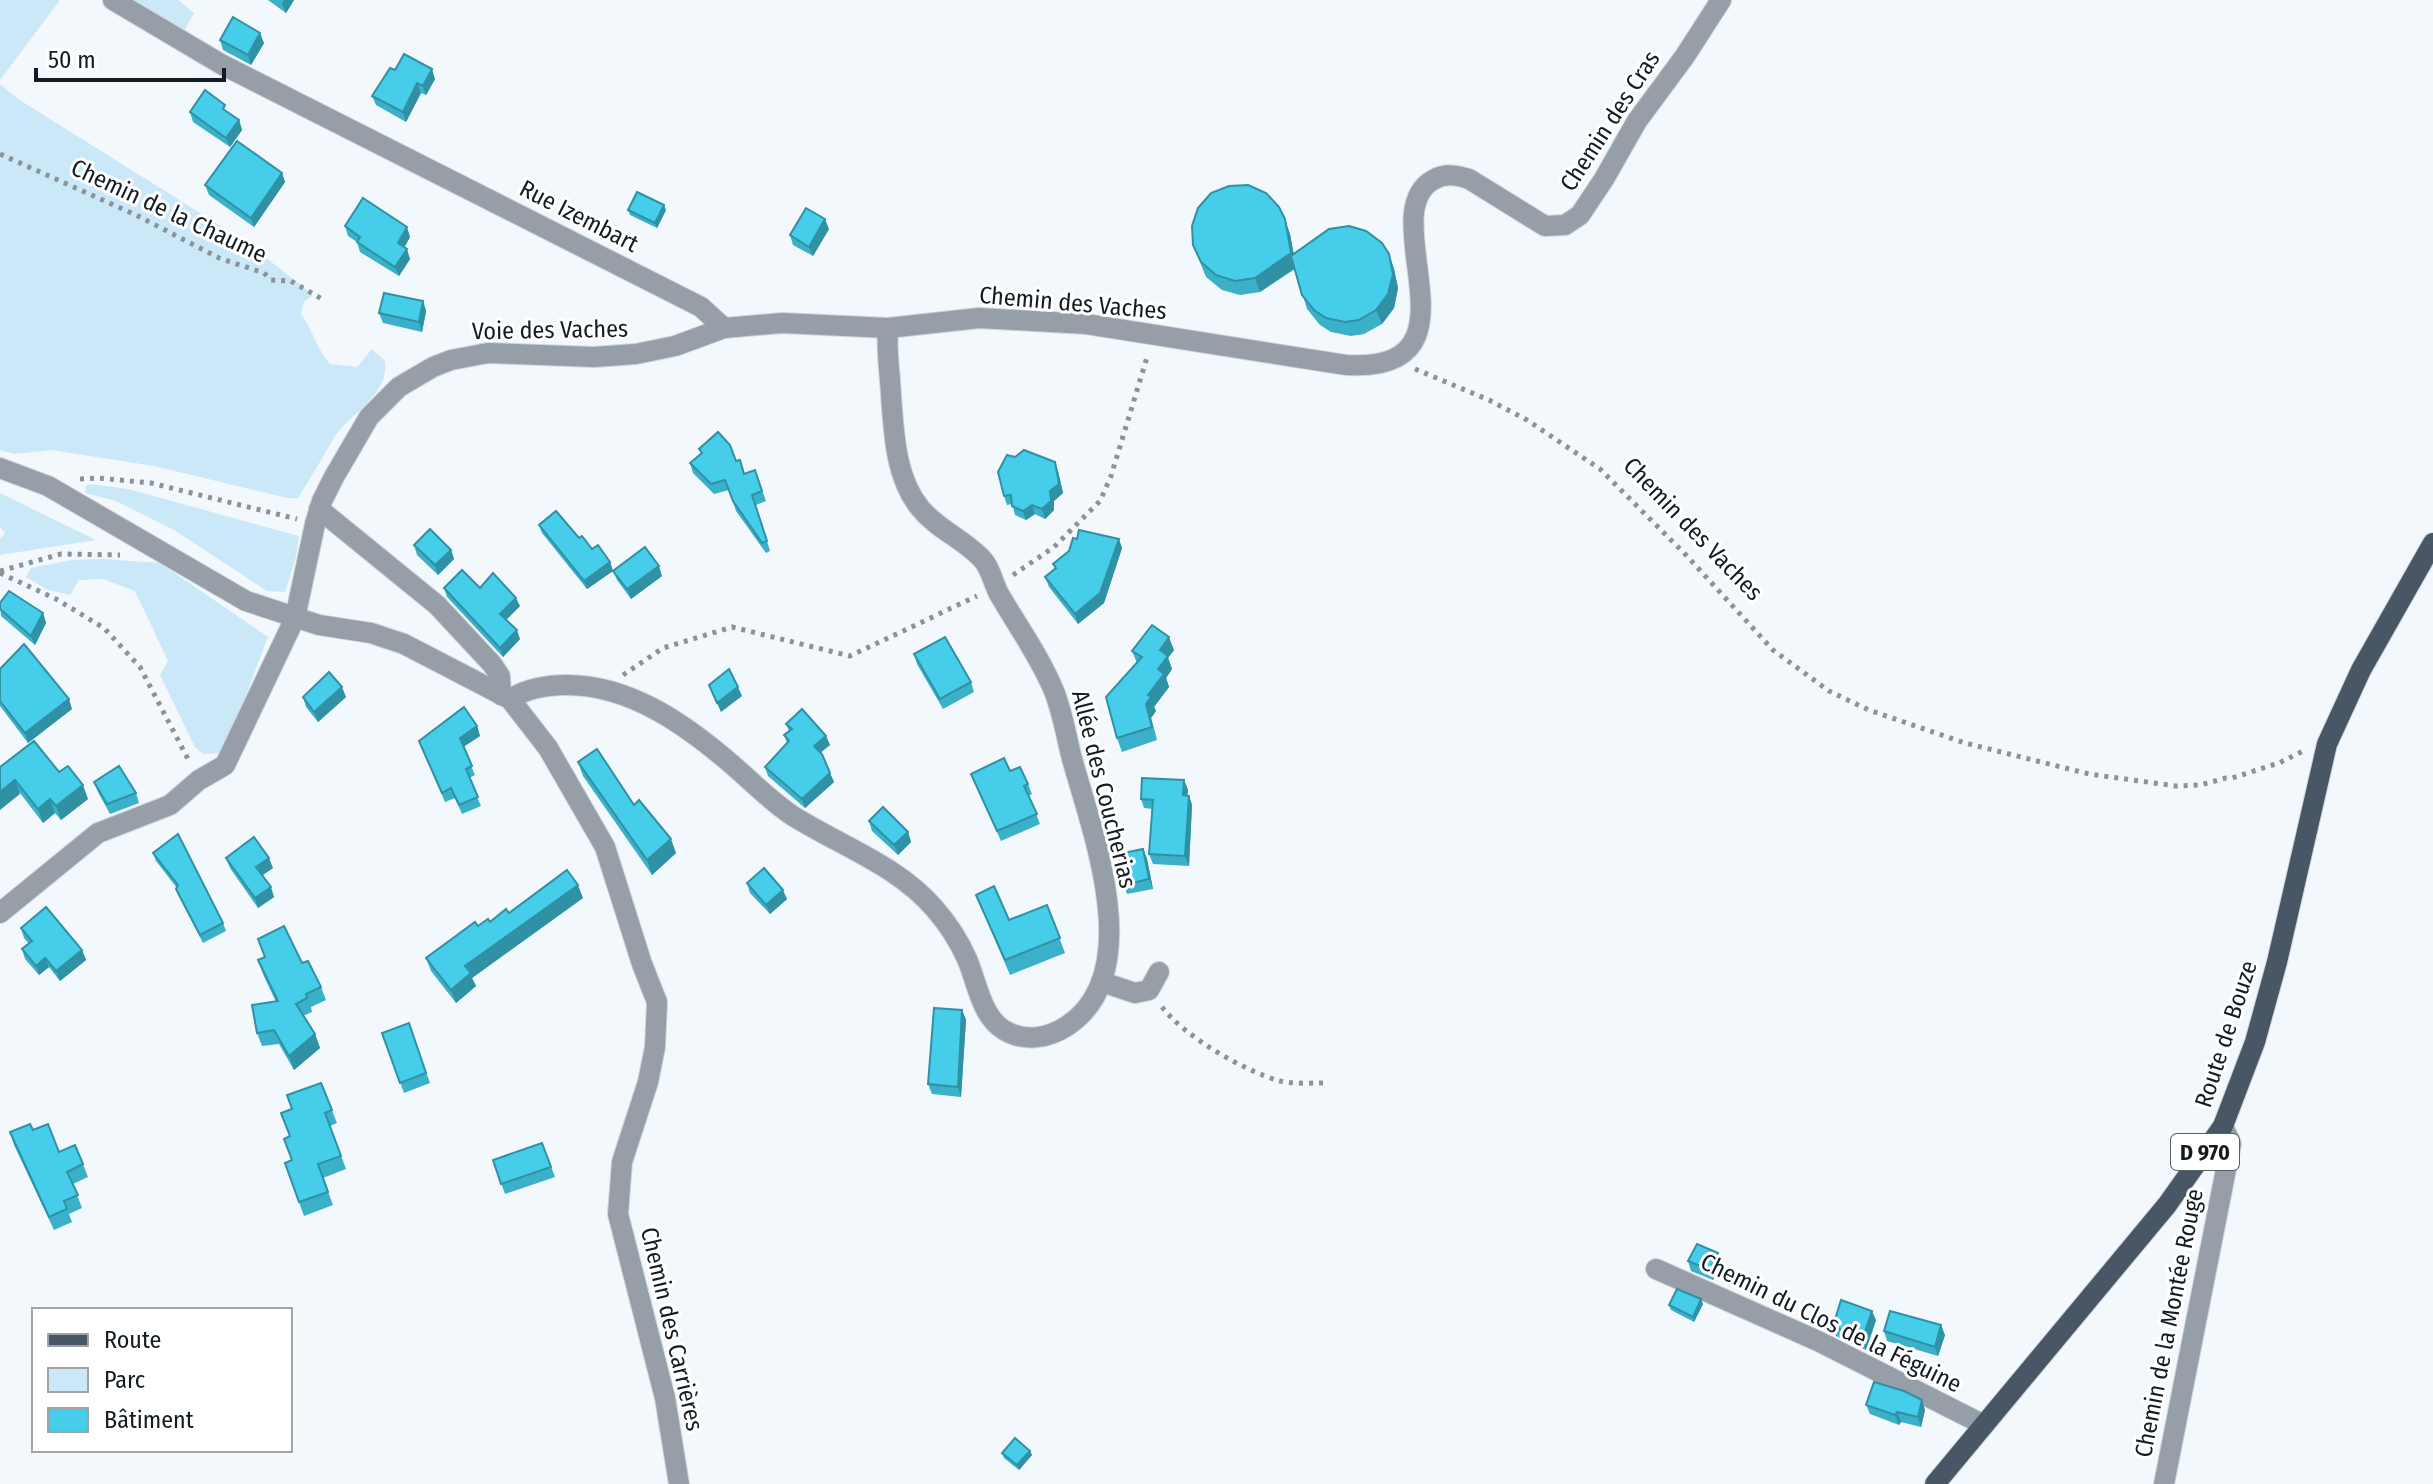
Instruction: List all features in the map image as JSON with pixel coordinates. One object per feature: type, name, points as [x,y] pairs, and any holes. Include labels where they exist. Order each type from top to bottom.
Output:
[{"type":"main road","name":"D 970","points":[[2327,744],[2361,670],[2433,543]]},
{"type":"main road","name":"Route de Bouze","points":[[1935,1484],[2159,1216],[2223,1126],[2255,1042],[2266,1002],[2327,744]]},
{"type":"street","name":"Chemin des Cras","points":[[1399,356],[1418,328],[1421,296],[1414,213],[1417,197],[1427,184],[1446,175],[1457,175],[1469,179],[1545,226],[1556,227],[1573,221],[1604,179],[1637,121],[1721,0]]},
{"type":"street","name":"Rue Izembart","points":[[112,1],[221,64],[701,307],[724,328]]},
{"type":"street","name":"Chemin des Vaches","points":[[724,328],[782,323],[888,328],[979,318],[1086,324],[1346,365],[1374,366],[1399,356]]},
{"type":"street","name":"Voie des Vaches","points":[[0,913],[98,833],[170,805],[199,780],[225,765],[295,618],[317,517],[334,477],[369,417],[399,387],[433,367],[460,358],[488,353],[594,357],[636,354],[675,346],[724,328]]},
{"type":"street","name":"Allée des Coucherias","points":[[505,697],[557,685],[608,690],[649,706],[695,735],[781,808],[881,864],[918,892],[957,939],[986,1010],[994,1023],[1005,1031],[1029,1038],[1055,1033],[1079,1018],[1102,982],[1108,956],[1108,921],[1100,856],[1054,691],[996,587],[986,562],[921,510],[906,484],[892,423],[888,328]]},
{"type":"street","points":[[0,468],[48,486],[246,601],[295,618],[371,633],[404,644],[505,697]]},
{"type":"street","points":[[317,517],[437,605],[500,676],[505,697]]},
{"type":"street","name":"Chemin des Carrières","points":[[505,697],[548,748],[605,847],[657,1002],[658,1024],[651,1067],[622,1162],[618,1214],[665,1398],[679,1484]]},
{"type":"street","points":[[1102,982],[1135,993],[1149,990],[1159,972]]},
{"type":"street","name":"Chemin de la Montée Rouge","points":[[2164,1484],[2231,1144],[2223,1126]]},
{"type":"street","name":"Chemin du Clos de la Féguine","points":[[1656,1269],[1818,1341],[1984,1425]]},
{"type":"path","name":"Chemin de la Chaume","points":[[0,154],[136,215],[219,258],[264,273],[271,280],[291,281],[322,299]]},
{"type":"path","points":[[608,690],[629,670],[663,648],[732,627],[850,656],[996,587],[1054,547],[1100,501],[1111,476],[1153,333]]},
{"type":"path","name":"Chemin des Vaches","points":[[1399,356],[1411,367],[1527,420],[1600,469],[1686,555],[1773,650],[1829,691],[1869,710],[1965,743],[2075,771],[2176,786],[2200,785],[2232,778],[2327,744]]},
{"type":"path","points":[[48,486],[98,478],[151,483],[317,517]]},
{"type":"path","points":[[0,572],[61,554],[161,552]]},
{"type":"path","points":[[0,572],[56,599],[104,628],[140,667],[199,780]]},
{"type":"path","points":[[1149,990],[1166,1012],[1218,1053],[1278,1080],[1324,1083]]},
{"type":"green space","points":[[0,0],[60,0],[0,80]]},
{"type":"green space","points":[[125,0],[178,0],[194,13],[184,31]]},
{"type":"green space","points":[[0,84],[18,99],[245,241],[313,295],[304,302],[301,314],[330,364],[357,367],[372,349],[385,361],[385,373],[375,394],[334,438],[298,498],[154,466],[51,450],[14,454],[0,450]]},
{"type":"green space","points":[[86,486],[128,489],[299,536],[285,592],[267,591],[174,530],[116,501],[85,493]]},
{"type":"green space","points":[[0,493],[96,540],[0,555],[0,539],[5,533],[0,527]]},
{"type":"green space","points":[[72,560],[160,563],[268,637],[229,739],[220,753],[203,754],[195,747],[160,675],[168,661],[135,591],[103,579],[79,580],[70,595],[48,590],[26,577],[31,568]]},
{"type":"building","points":[[233,17],[260,33],[248,55],[220,40]]},
{"type":"building","points":[[404,54],[432,69],[423,86],[417,83],[403,112],[372,96],[390,68],[395,70]]},
{"type":"building","points":[[205,90],[239,120],[226,138],[190,112]]},
{"type":"building","points":[[237,141],[282,173],[251,218],[205,185]]},
{"type":"building","points":[[1248,185],[1266,193],[1279,207],[1285,219],[1291,253],[1255,278],[1235,281],[1216,275],[1201,262],[1193,245],[1192,226],[1198,208],[1211,193],[1229,186]]},
{"type":"building","points":[[637,192],[664,205],[655,223],[628,210]]},
{"type":"building","points":[[363,198],[407,227],[398,243],[407,249],[395,267],[357,242],[360,237],[345,226]]},
{"type":"building","points":[[806,208],[825,219],[809,247],[790,235]]},
{"type":"building","points":[[1349,226],[1366,231],[1382,243],[1389,254],[1393,274],[1388,294],[1376,310],[1359,320],[1345,322],[1326,318],[1314,310],[1302,295],[1291,256],[1329,229]]},
{"type":"building","points":[[384,293],[423,301],[419,322],[379,313]]},
{"type":"building","points":[[718,432],[730,445],[736,461],[740,460],[744,474],[755,470],[762,491],[752,495],[767,541],[762,543],[733,501],[725,480],[711,484],[690,463],[702,453],[699,449]]},
{"type":"building","points":[[1024,450],[1055,462],[1059,484],[1050,491],[1051,501],[1042,509],[1032,505],[1023,511],[1012,506],[1011,495],[1004,496],[998,472],[1007,455],[1015,457]]},
{"type":"building","points":[[556,511],[592,549],[598,545],[610,562],[584,581],[539,525]]},
{"type":"building","points":[[430,529],[451,550],[435,565],[414,545]]},
{"type":"building","points":[[1079,530],[1119,539],[1100,593],[1075,614],[1045,577],[1056,568],[1053,564],[1069,551]]},
{"type":"building","points":[[645,547],[659,566],[627,589],[613,571]]},
{"type":"building","points":[[462,570],[480,588],[493,573],[516,598],[500,614],[517,630],[500,648],[444,588]]},
{"type":"building","points":[[9,591],[43,613],[31,636],[0,609],[0,603]]},
{"type":"building","points":[[1152,625],[1169,637],[1160,650],[1168,656],[1158,669],[1164,674],[1148,695],[1151,697],[1146,704],[1152,727],[1117,738],[1106,697],[1142,657],[1132,651]]},
{"type":"building","points":[[945,637],[971,682],[940,699],[914,654]]},
{"type":"building","points":[[24,644],[69,699],[25,733],[0,701],[0,669]]},
{"type":"building","points":[[729,669],[738,687],[717,703],[709,685]]},
{"type":"building","points":[[329,672],[342,687],[314,712],[303,697]]},
{"type":"building","points":[[464,707],[477,726],[460,738],[472,766],[466,769],[478,797],[459,805],[451,788],[442,793],[419,741]]},
{"type":"building","points":[[802,709],[826,736],[814,746],[822,754],[830,773],[802,799],[765,767],[789,741],[784,735],[792,729],[786,724]]},
{"type":"building","points":[[34,741],[59,772],[68,766],[83,785],[56,806],[50,799],[38,809],[15,780],[0,792],[0,767]]},
{"type":"building","points":[[597,749],[634,805],[639,800],[671,839],[647,860],[578,762]]},
{"type":"building","points":[[1004,758],[1010,771],[1020,767],[1028,784],[1024,786],[1037,814],[997,831],[971,774]]},
{"type":"building","points":[[119,766],[136,793],[107,804],[94,782]]},
{"type":"building","points":[[1142,778],[1184,780],[1183,795],[1189,796],[1185,856],[1149,854],[1153,800],[1141,799]]},
{"type":"building","points":[[883,807],[908,832],[894,845],[869,821]]},
{"type":"building","points":[[178,834],[223,923],[200,935],[176,889],[178,885],[153,853]]},
{"type":"building","points":[[254,837],[269,858],[256,867],[271,887],[255,898],[226,858]]},
{"type":"building","points":[[1143,849],[1149,879],[1124,885],[1118,854]]},
{"type":"building","points":[[764,868],[783,890],[766,905],[747,883]]},
{"type":"building","points":[[567,870],[578,885],[465,966],[471,973],[451,990],[426,958],[475,922],[478,926],[488,919],[490,922],[506,909],[509,913]]},
{"type":"building","points":[[994,886],[1009,920],[1047,905],[1060,938],[1005,960],[976,895]]},
{"type":"building","points":[[46,907],[82,950],[56,971],[45,958],[36,966],[22,949],[32,941],[21,928]]},
{"type":"building","points":[[284,926],[302,963],[308,961],[321,987],[306,994],[307,998],[296,1004],[315,1034],[289,1056],[274,1030],[257,1033],[252,1005],[278,1001],[258,960],[265,957],[258,939]]},
{"type":"building","points":[[934,1008],[962,1010],[958,1087],[928,1084]]},
{"type":"building","points":[[409,1023],[426,1073],[400,1083],[382,1033]]},
{"type":"building","points":[[321,1083],[332,1110],[325,1113],[341,1156],[318,1164],[328,1192],[299,1202],[285,1163],[292,1160],[284,1139],[290,1136],[281,1113],[292,1109],[287,1095]]},
{"type":"building","points":[[30,1124],[33,1130],[48,1124],[59,1152],[75,1145],[83,1164],[67,1172],[78,1195],[64,1201],[67,1209],[49,1217],[10,1132]]},
{"type":"building","points":[[542,1143],[551,1167],[501,1184],[493,1160]]},
{"type":"building","points":[[1697,1244],[1718,1253],[1710,1270],[1688,1261]]},
{"type":"building","points":[[1677,1289],[1701,1299],[1693,1317],[1669,1305]]},
{"type":"building","points":[[1841,1300],[1872,1311],[1862,1340],[1833,1326]]},
{"type":"building","points":[[1890,1311],[1941,1325],[1935,1347],[1884,1331]]},
{"type":"building","points":[[1874,1382],[1922,1400],[1918,1417],[1897,1412],[1895,1415],[1866,1405]]},
{"type":"building","points":[[1015,1438],[1030,1451],[1017,1465],[1002,1453]]}]
